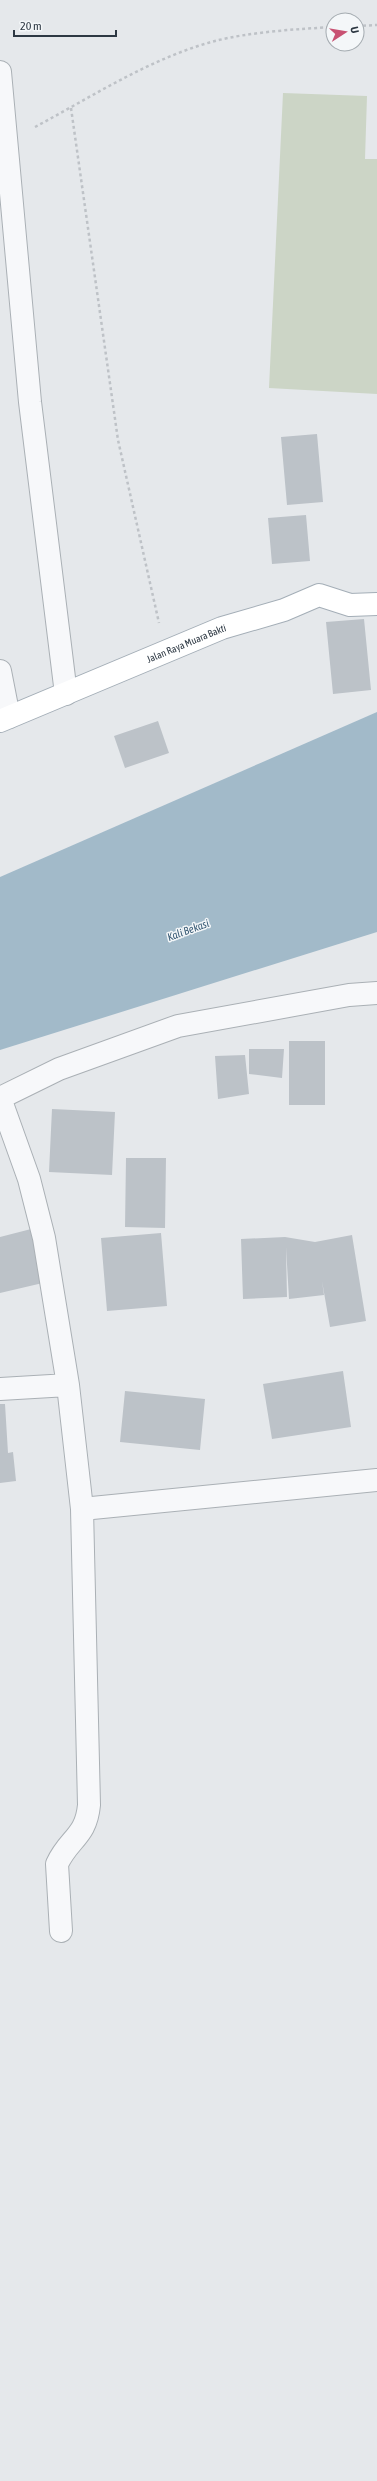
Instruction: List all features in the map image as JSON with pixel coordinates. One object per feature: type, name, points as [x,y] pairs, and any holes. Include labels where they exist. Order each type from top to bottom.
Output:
[{"type":"main road","name":"Jalan Raya Muara Bakti","points":[[5,719],[222,628],[284,610],[318,595],[350,605],[377,604]]},
{"type":"street","points":[[0,78],[30,402],[66,694]]},
{"type":"street","points":[[0,671],[5,719]]},
{"type":"street","points":[[61,1931],[57,1864],[61,1856],[84,1828],[89,1805],[82,1509],[68,1385],[44,1238],[29,1179],[0,1098],[59,1069],[178,1026],[349,995],[377,993]]},
{"type":"street","points":[[0,1389],[68,1385]]},
{"type":"street","points":[[82,1509],[377,1480]]},
{"type":"path","points":[[365,26],[377,25]]},
{"type":"path","points":[[6,143],[150,64],[216,41],[301,29],[325,28]]},
{"type":"path","points":[[71,108],[118,440],[138,538],[166,652]]},
{"type":"green space","points":[[283,93],[367,96],[365,159],[377,159],[377,394],[269,388]]},
{"type":"water","name":"Kali Bekasi","points":[[377,712],[377,932],[0,1050],[0,877]]},
{"type":"building","points":[[317,434],[323,502],[287,505],[281,437]]},
{"type":"building","points":[[306,515],[310,561],[272,564],[268,518]]},
{"type":"building","points":[[364,619],[371,690],[333,694],[326,622]]},
{"type":"building","points":[[158,721],[169,753],[125,768],[114,736]]},
{"type":"building","points":[[289,1041],[325,1041],[325,1105],[289,1105]]},
{"type":"building","points":[[249,1049],[284,1049],[282,1078],[249,1074]]},
{"type":"building","points":[[245,1055],[249,1094],[218,1099],[215,1056]]},
{"type":"building","points":[[52,1109],[115,1112],[112,1175],[49,1172]]},
{"type":"building","points":[[126,1158],[166,1158],[165,1228],[125,1227]]},
{"type":"building","points":[[35,1228],[47,1282],[0,1293],[0,1237]]},
{"type":"building","points":[[161,1233],[167,1306],[107,1311],[101,1238]]},
{"type":"building","points":[[352,1235],[366,1321],[330,1327],[322,1281],[324,1295],[289,1299],[286,1247],[287,1297],[243,1299],[241,1239],[285,1237],[315,1242]]},
{"type":"building","points":[[343,1371],[351,1427],[272,1439],[263,1384]]},
{"type":"building","points":[[125,1391],[205,1399],[200,1450],[120,1442]]},
{"type":"building","points":[[0,1404],[5,1404],[8,1453],[13,1452],[16,1481],[0,1483]]}]
